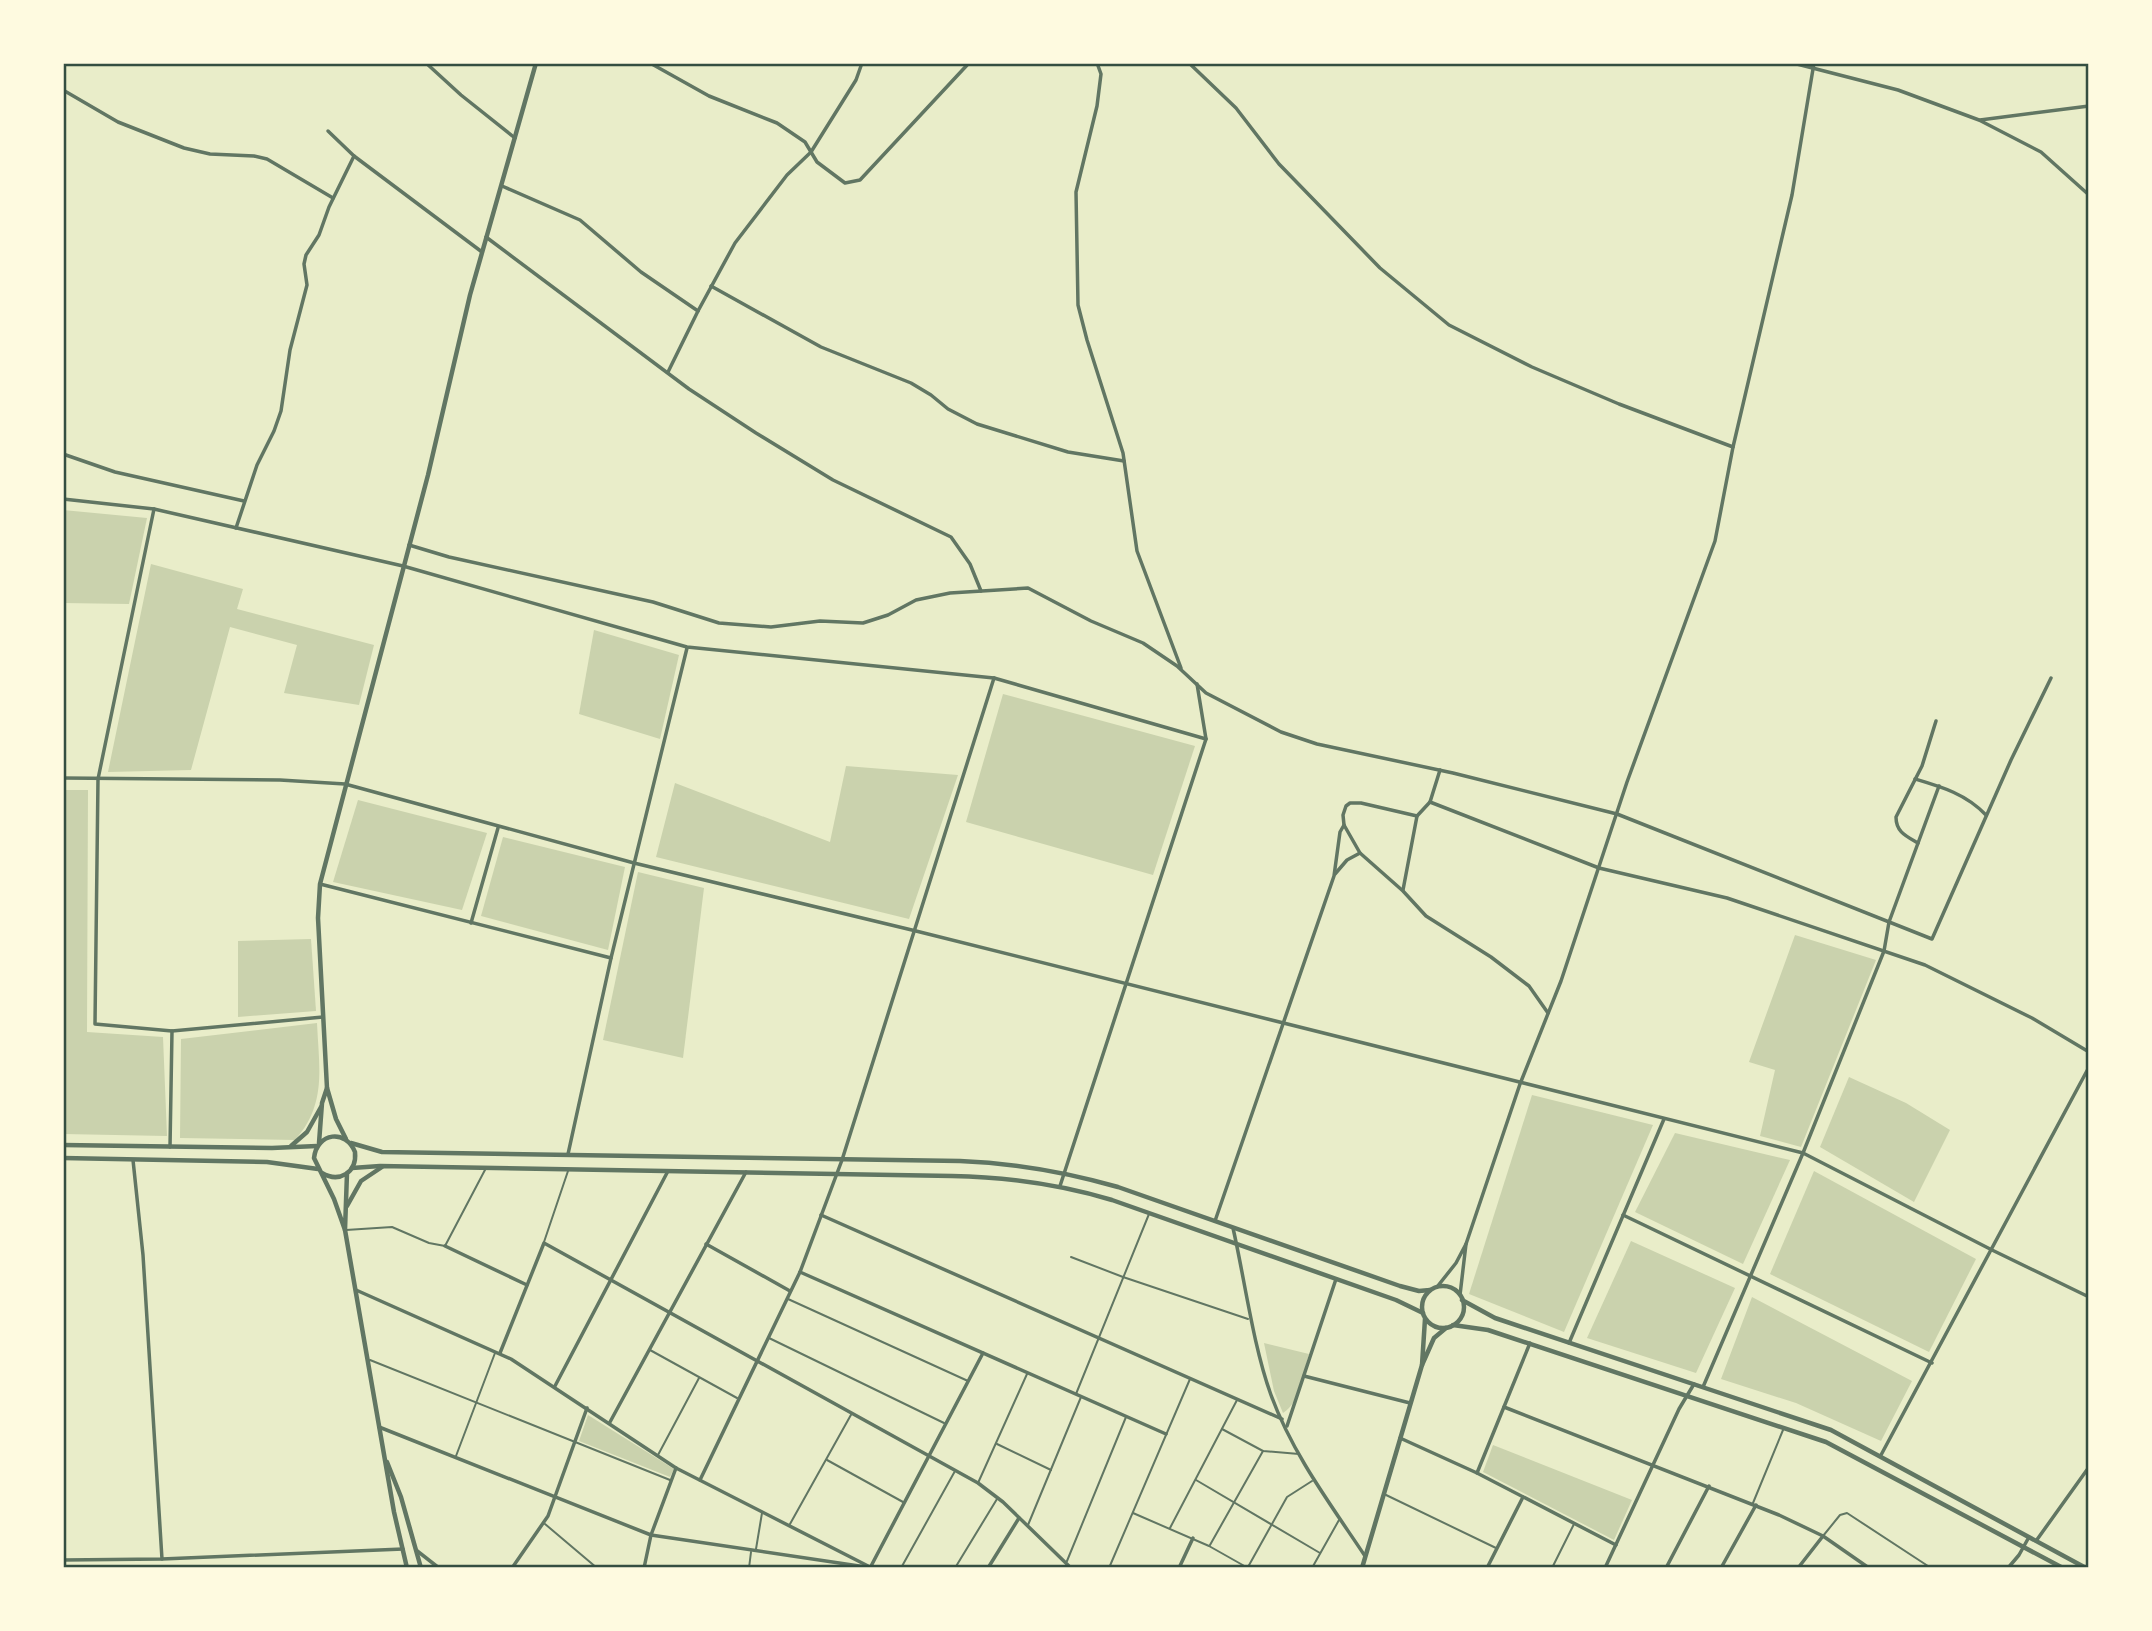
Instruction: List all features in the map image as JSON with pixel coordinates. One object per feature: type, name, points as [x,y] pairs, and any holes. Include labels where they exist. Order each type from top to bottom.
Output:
[{"type":"street","points":[[426,63],[515,138]]},
{"type":"street","points":[[63,1158],[260,1162],[320,1171],[332,1178],[347,1173],[356,1159],[336,1119],[327,1088],[318,918],[320,884],[428,475],[482,252],[536,63]]},
{"type":"street","points":[[650,63],[709,96],[777,123],[805,142],[817,162],[845,183],[860,180],[969,63]]},
{"type":"street","points":[[668,372],[735,243],[787,175],[811,152],[856,80],[862,63]]},
{"type":"street","points":[[1097,63],[1101,74],[1097,106],[1076,192],[1079,305],[1124,461],[1138,551],[1182,671]]},
{"type":"street","points":[[1189,63],[1236,108],[1279,164],[1380,268],[1448,325],[1532,368],[1733,447]]},
{"type":"street","points":[[1793,63],[1814,66],[1898,90],[1979,120],[2041,152],[2089,195]]},
{"type":"street","points":[[1437,1287],[1452,1269],[1466,1244],[1520,1084],[1548,1013],[1715,541],[1733,447],[1792,195],[1814,66]]},
{"type":"street","points":[[63,90],[118,122],[184,148],[210,154],[267,159],[333,198]]},
{"type":"street","points":[[1979,120],[2089,106]]},
{"type":"street","points":[[328,131],[354,156],[482,252]]},
{"type":"street","points":[[236,528],[244,501],[281,411],[290,350],[307,285],[304,259],[319,234],[354,156]]},
{"type":"street","points":[[502,186],[580,220],[641,272],[698,311]]},
{"type":"street","points":[[486,237],[689,389],[745,426],[833,480],[951,537],[970,564],[981,591]]},
{"type":"street","points":[[711,286],[821,347],[911,383],[948,410],[977,424],[1068,452],[1124,461]]},
{"type":"street","points":[[63,454],[114,472],[244,501]]},
{"type":"street","points":[[63,499],[153,509],[403,566],[687,647],[994,678],[1206,739]]},
{"type":"street","points":[[153,509],[98,779],[95,1024],[172,1031],[323,1017]]},
{"type":"street","points":[[409,545],[449,557],[653,602],[719,622],[771,627],[820,621],[863,623],[888,615],[916,600],[950,593],[1028,588],[1091,621],[1143,643],[1182,671],[1206,693],[1281,732],[1317,744],[1440,770],[1617,814],[1932,939],[1986,815],[2051,678]]},
{"type":"street","points":[[568,1155],[611,958],[687,647]]},
{"type":"street","points":[[700,1480],[800,1272],[842,1160],[994,678]]},
{"type":"street","points":[[1060,1186],[1206,739],[1196,684]]},
{"type":"street","points":[[1918,843],[1901,833],[1896,820],[1927,752],[1936,721]]},
{"type":"street","points":[[1403,891],[1417,816],[1430,802],[1440,770]]},
{"type":"street","points":[[63,778],[280,780],[345,784],[634,863],[1803,1153],[2089,1297]]},
{"type":"street","points":[[1915,779],[1969,799],[1986,815]]},
{"type":"street","points":[[1703,1387],[1803,1153],[1884,951],[1889,922],[1939,786]]},
{"type":"street","points":[[1430,802],[1599,868],[1727,898],[1937,971],[2032,1018],[2089,1052]]},
{"type":"street","points":[[1215,1221],[1334,876],[1345,809],[1352,803],[1417,816]]},
{"type":"street","points":[[1343,825],[1360,853],[1403,891],[1426,916],[1491,957],[1529,986],[1548,1013]]},
{"type":"street","points":[[471,923],[498,828]]},
{"type":"street","points":[[1334,876],[1346,860],[1360,853]]},
{"type":"street","points":[[320,884],[611,958]]},
{"type":"street","points":[[170,1147],[172,1031]]},
{"type":"street","points":[[1881,1455],[2089,1067]]},
{"type":"street","points":[[287,1148],[298,1142],[307,1132],[327,1088]]},
{"type":"street","points":[[322,1103],[314,1158],[340,1212],[345,1230],[407,1568]]},
{"type":"street","points":[[1569,1343],[1664,1119]]},
{"type":"street","points":[[63,1145],[287,1148],[318,1144],[329,1136],[336,1136],[382,1152],[981,1162],[1064,1173],[1118,1187],[1400,1286],[1419,1291],[1451,1287],[1486,1314],[1831,1430],[2086,1568]]},
{"type":"street","points":[[133,1160],[143,1255],[162,1559]]},
{"type":"street","points":[[352,1168],[385,1166],[980,1176],[1060,1186],[1112,1200],[1403,1302],[1434,1326],[1447,1328]]},
{"type":"street","points":[[347,1207],[362,1181],[385,1166]]},
{"type":"street","points":[[555,1386],[668,1171]]},
{"type":"street","points":[[609,1423],[746,1172]]},
{"type":"street","points":[[345,1230],[347,1173]]},
{"type":"street","points":[[821,1215],[1282,1419]]},
{"type":"street","points":[[1623,1215],[1932,1363]]},
{"type":"street","points":[[1233,1228],[1267,1383],[1286,1428],[1314,1479],[1366,1556]]},
{"type":"street","points":[[498,1352],[544,1243],[978,1483],[998,1498],[1071,1568]]},
{"type":"street","points":[[706,1244],[790,1292]]},
{"type":"street","points":[[1362,1568],[1422,1366],[1434,1338],[1453,1325],[1464,1310],[1461,1297],[1466,1244]]},
{"type":"street","points":[[445,1246],[527,1285]]},
{"type":"street","points":[[800,1272],[1166,1434]]},
{"type":"street","points":[[1286,1428],[1336,1279]]},
{"type":"street","points":[[355,1290],[498,1352],[526,1367],[676,1468],[871,1568]]},
{"type":"street","points":[[1422,1366],[1423,1301],[1430,1290]]},
{"type":"street","points":[[1453,1325],[1480,1328],[1530,1343],[1784,1427],[1849,1452],[2063,1568]]},
{"type":"street","points":[[1477,1473],[1530,1343]]},
{"type":"street","points":[[871,1568],[903,1502],[983,1353]]},
{"type":"street","points":[[1304,1376],[1411,1403]]},
{"type":"street","points":[[1605,1568],[1694,1384]]},
{"type":"street","points":[[1504,1407],[1755,1505],[1823,1536],[1869,1568]]},
{"type":"street","points":[[512,1568],[544,1523],[587,1408]]},
{"type":"street","points":[[379,1426],[651,1535],[871,1568]]},
{"type":"street","points":[[1401,1438],[1477,1473],[1616,1545]]},
{"type":"street","points":[[384,1454],[401,1497],[421,1568]]},
{"type":"street","points":[[2036,1541],[2089,1467]]},
{"type":"street","points":[[644,1568],[651,1535],[676,1468]]},
{"type":"street","points":[[1666,1568],[1709,1486]]},
{"type":"street","points":[[1487,1568],[1523,1497]]},
{"type":"street","points":[[1721,1568],[1755,1505]]},
{"type":"street","points":[[988,1568],[1019,1518]]},
{"type":"street","points":[[1798,1568],[1823,1536]]},
{"type":"street","points":[[2008,1568],[2029,1537]]},
{"type":"street","points":[[1179,1568],[1193,1538]]},
{"type":"street","points":[[63,1560],[162,1559],[402,1549]]},
{"type":"street","points":[[416,1550],[439,1568]]},
{"type":"lane","points":[[345,1230],[392,1227],[429,1243],[445,1246],[486,1168]]},
{"type":"lane","points":[[544,1243],[569,1169]]},
{"type":"lane","points":[[1076,1394],[1149,1213]]},
{"type":"lane","points":[[1071,1257],[1253,1321]]},
{"type":"lane","points":[[787,1298],[968,1381]]},
{"type":"lane","points":[[768,1338],[945,1423]]},
{"type":"lane","points":[[649,1349],[739,1398]]},
{"type":"lane","points":[[456,1457],[498,1352]]},
{"type":"lane","points":[[367,1359],[671,1480]]},
{"type":"lane","points":[[978,1483],[1028,1373]]},
{"type":"lane","points":[[658,1455],[700,1377]]},
{"type":"lane","points":[[1108,1568],[1190,1378]]},
{"type":"lane","points":[[1027,1526],[1082,1396]]},
{"type":"lane","points":[[1170,1528],[1237,1399]]},
{"type":"lane","points":[[789,1526],[853,1412]]},
{"type":"lane","points":[[1066,1563],[1127,1416]]},
{"type":"lane","points":[[1755,1505],[1784,1427]]},
{"type":"lane","points":[[1222,1429],[1263,1451],[1300,1454]]},
{"type":"lane","points":[[996,1444],[1051,1469]]},
{"type":"lane","points":[[1209,1546],[1263,1451]]},
{"type":"lane","points":[[826,1460],[903,1502]]},
{"type":"lane","points":[[901,1568],[956,1470]]},
{"type":"lane","points":[[1132,1512],[1193,1538],[1248,1568],[1289,1494],[1314,1479]]},
{"type":"lane","points":[[1195,1480],[1320,1553]]},
{"type":"lane","points":[[1384,1494],[1497,1549]]},
{"type":"lane","points":[[956,1568],[998,1498]]},
{"type":"lane","points":[[749,1568],[762,1512]]},
{"type":"lane","points":[[1823,1536],[1840,1514],[1847,1513],[1931,1568]]},
{"type":"lane","points":[[1312,1568],[1340,1518]]},
{"type":"lane","points":[[544,1523],[597,1568]]},
{"type":"lane","points":[[1552,1568],[1574,1523]]},
{"type":"lane","points":[[590,1568],[593,1564]]},
{"type":"green space","points":[[63,510],[147,518],[129,604],[63,603]]},
{"type":"green space","points":[[151,564],[243,589],[237,609],[374,645],[359,705],[284,693],[297,645],[230,627],[191,770],[108,772]]},
{"type":"green space","points":[[594,630],[679,655],[660,739],[579,714]]},
{"type":"green space","points":[[1003,694],[1195,746],[1153,875],[966,822]]},
{"type":"green space","points":[[846,766],[958,775],[909,919],[656,857],[675,783],[830,842]]},
{"type":"green space","points":[[63,790],[88,790],[87,1032],[163,1037],[167,1136],[63,1134]]},
{"type":"green space","points":[[358,800],[487,833],[462,910],[333,882]]},
{"type":"green space","points":[[503,837],[625,867],[608,950],[481,916]]},
{"type":"green space","points":[[638,872],[704,888],[683,1058],[603,1040]]},
{"type":"green space","points":[[1795,935],[1876,960],[1801,1147],[1760,1136],[1775,1070],[1749,1062]]},
{"type":"green space","points":[[311,939],[316,1011],[238,1017],[238,941]]},
{"type":"green space","points":[[317,1023],[317,1099],[312,1113],[295,1140],[180,1138],[181,1039]]},
{"type":"green space","points":[[1849,1077],[1906,1103],[1950,1130],[1914,1202],[1820,1147]]},
{"type":"green space","points":[[1532,1095],[1653,1125],[1564,1332],[1469,1294]]},
{"type":"green space","points":[[1675,1133],[1790,1160],[1743,1264],[1635,1212]]},
{"type":"green space","points":[[1814,1171],[1976,1259],[1929,1352],[1770,1274]]},
{"type":"green space","points":[[1631,1241],[1735,1288],[1696,1373],[1587,1338]]},
{"type":"green space","points":[[1752,1297],[1912,1381],[1881,1441],[1796,1403],[1721,1379]]},
{"type":"green space","points":[[1264,1343],[1309,1354],[1298,1395],[1283,1413],[1274,1391]]},
{"type":"green space","points":[[588,1415],[674,1469],[670,1477],[579,1441]]},
{"type":"green space","points":[[1493,1445],[1632,1500],[1614,1540],[1483,1472]]}]
